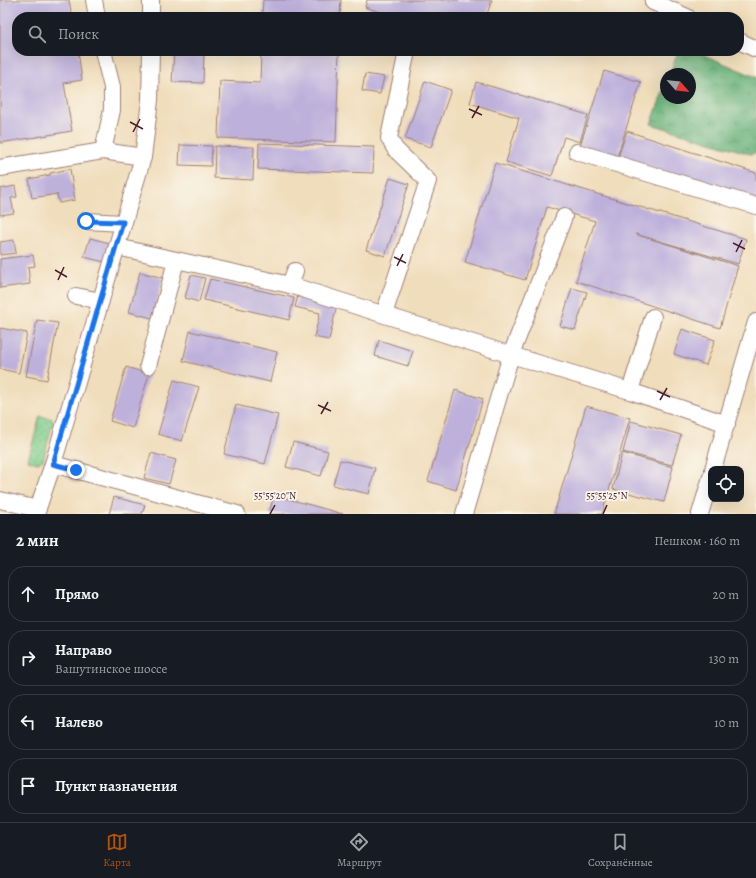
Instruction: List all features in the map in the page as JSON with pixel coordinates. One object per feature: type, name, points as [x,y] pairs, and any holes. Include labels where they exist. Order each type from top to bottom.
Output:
[{"type":"street","points":[[94,0],[96,12]]},
{"type":"street","points":[[151,0],[151,12]]},
{"type":"street","points":[[654,0],[653,2],[676,12]]},
{"type":"street","points":[[744,43],[756,49]]},
{"type":"street","points":[[103,151],[112,110],[112,87],[104,56]]},
{"type":"street","points":[[0,500],[37,511],[53,464],[143,157],[150,100],[151,56]]},
{"type":"street","points":[[384,314],[428,181],[395,149],[389,138],[406,56]]},
{"type":"street","points":[[0,168],[103,151],[143,157]]},
{"type":"street","points":[[578,152],[756,206]]},
{"type":"street","points":[[464,514],[511,355],[564,217]]},
{"type":"street","points":[[86,221],[123,222]]},
{"type":"street","points":[[117,247],[176,261],[292,278],[391,318],[630,391],[727,424]]},
{"type":"street","points":[[148,366],[176,261]]},
{"type":"street","points":[[76,296],[101,301]]},
{"type":"street","points":[[630,391],[653,317]]},
{"type":"street","points":[[714,466],[756,322]]},
{"type":"street","points":[[53,464],[237,514]]},
{"type":"street","points":[[700,514],[708,487]]},
{"type":"green space","points":[[676,56],[707,56],[756,77],[756,153],[750,154],[651,124],[660,100],[660,104],[696,104],[696,68],[672,68]]},
{"type":"green space","points":[[40,416],[52,419],[53,422],[43,460],[38,463],[28,460]]},
{"type":"building","points":[[0,0],[69,0],[71,12],[12,12],[12,56],[79,56],[82,80],[64,83],[72,131],[0,143]]},
{"type":"building","points":[[263,0],[341,0],[340,12],[262,12]]},
{"type":"building","points":[[367,0],[492,0],[488,12],[380,12],[365,7]]},
{"type":"building","points":[[174,56],[204,56],[203,83],[172,82]]},
{"type":"building","points":[[261,56],[339,56],[336,142],[218,138],[220,81],[260,83]]},
{"type":"building","points":[[604,71],[641,82],[617,157],[580,146]]},
{"type":"building","points":[[365,74],[384,77],[380,94],[362,91]]},
{"type":"building","points":[[425,81],[451,90],[431,147],[405,139]]},
{"type":"building","points":[[476,82],[588,115],[580,142],[564,137],[552,176],[506,162],[519,118],[470,103]]},
{"type":"building","points":[[627,131],[756,173],[756,201],[618,157]]},
{"type":"building","points":[[259,143],[374,147],[373,173],[258,169]]},
{"type":"building","points":[[180,145],[212,146],[211,166],[179,165]]},
{"type":"building","points":[[215,146],[254,147],[253,180],[214,178]]},
{"type":"building","points":[[495,163],[746,239],[738,264],[635,234],[738,266],[720,328],[576,281],[595,221],[547,207],[525,280],[465,262]]},
{"type":"building","points":[[70,169],[75,200],[59,203],[57,194],[32,198],[29,179]]},
{"type":"building","points":[[390,178],[409,184],[385,256],[366,250]]},
{"type":"building","points":[[15,186],[17,197],[11,198],[14,213],[0,215],[0,189]]},
{"type":"building","points":[[90,238],[110,243],[105,262],[84,257]]},
{"type":"building","points":[[14,240],[16,253],[0,255],[0,242]]},
{"type":"building","points":[[33,255],[35,266],[28,267],[30,284],[0,288],[0,259]]},
{"type":"building","points":[[140,272],[163,278],[152,318],[129,312]]},
{"type":"building","points":[[191,275],[205,278],[199,302],[185,298]]},
{"type":"building","points":[[210,279],[294,298],[289,320],[204,300]]},
{"type":"building","points":[[572,288],[587,292],[575,330],[560,326]]},
{"type":"building","points":[[298,296],[337,305],[329,340],[314,337],[320,313],[295,307]]},
{"type":"building","points":[[37,320],[58,323],[47,380],[26,376]]},
{"type":"building","points":[[0,328],[27,333],[19,373],[0,369]]},
{"type":"building","points":[[682,329],[715,340],[706,365],[674,354]]},
{"type":"building","points":[[190,331],[277,352],[270,382],[183,361]]},
{"type":"building","points":[[379,340],[413,351],[408,366],[375,356]]},
{"type":"building","points":[[126,367],[149,374],[133,428],[110,421]]},
{"type":"building","points":[[174,380],[199,387],[182,441],[158,434]]},
{"type":"building","points":[[455,390],[483,399],[456,490],[428,481]]},
{"type":"building","points":[[236,405],[278,415],[265,464],[224,454]]},
{"type":"building","points":[[586,406],[630,418],[602,514],[554,514]]},
{"type":"building","points":[[631,421],[681,435],[672,465],[623,452]]},
{"type":"building","points":[[293,442],[328,451],[321,476],[286,467]]},
{"type":"building","points":[[151,453],[176,460],[169,484],[144,478]]},
{"type":"building","points":[[622,453],[673,467],[664,502],[613,489]]},
{"type":"building","points":[[340,460],[375,468],[369,494],[333,485]]},
{"type":"building","points":[[274,495],[343,514],[269,514]]},
{"type":"building","points":[[114,497],[145,505],[142,514],[109,514]]},
{"type":"route","points":[[76,470],[53,464],[123,222],[86,221]]}]
